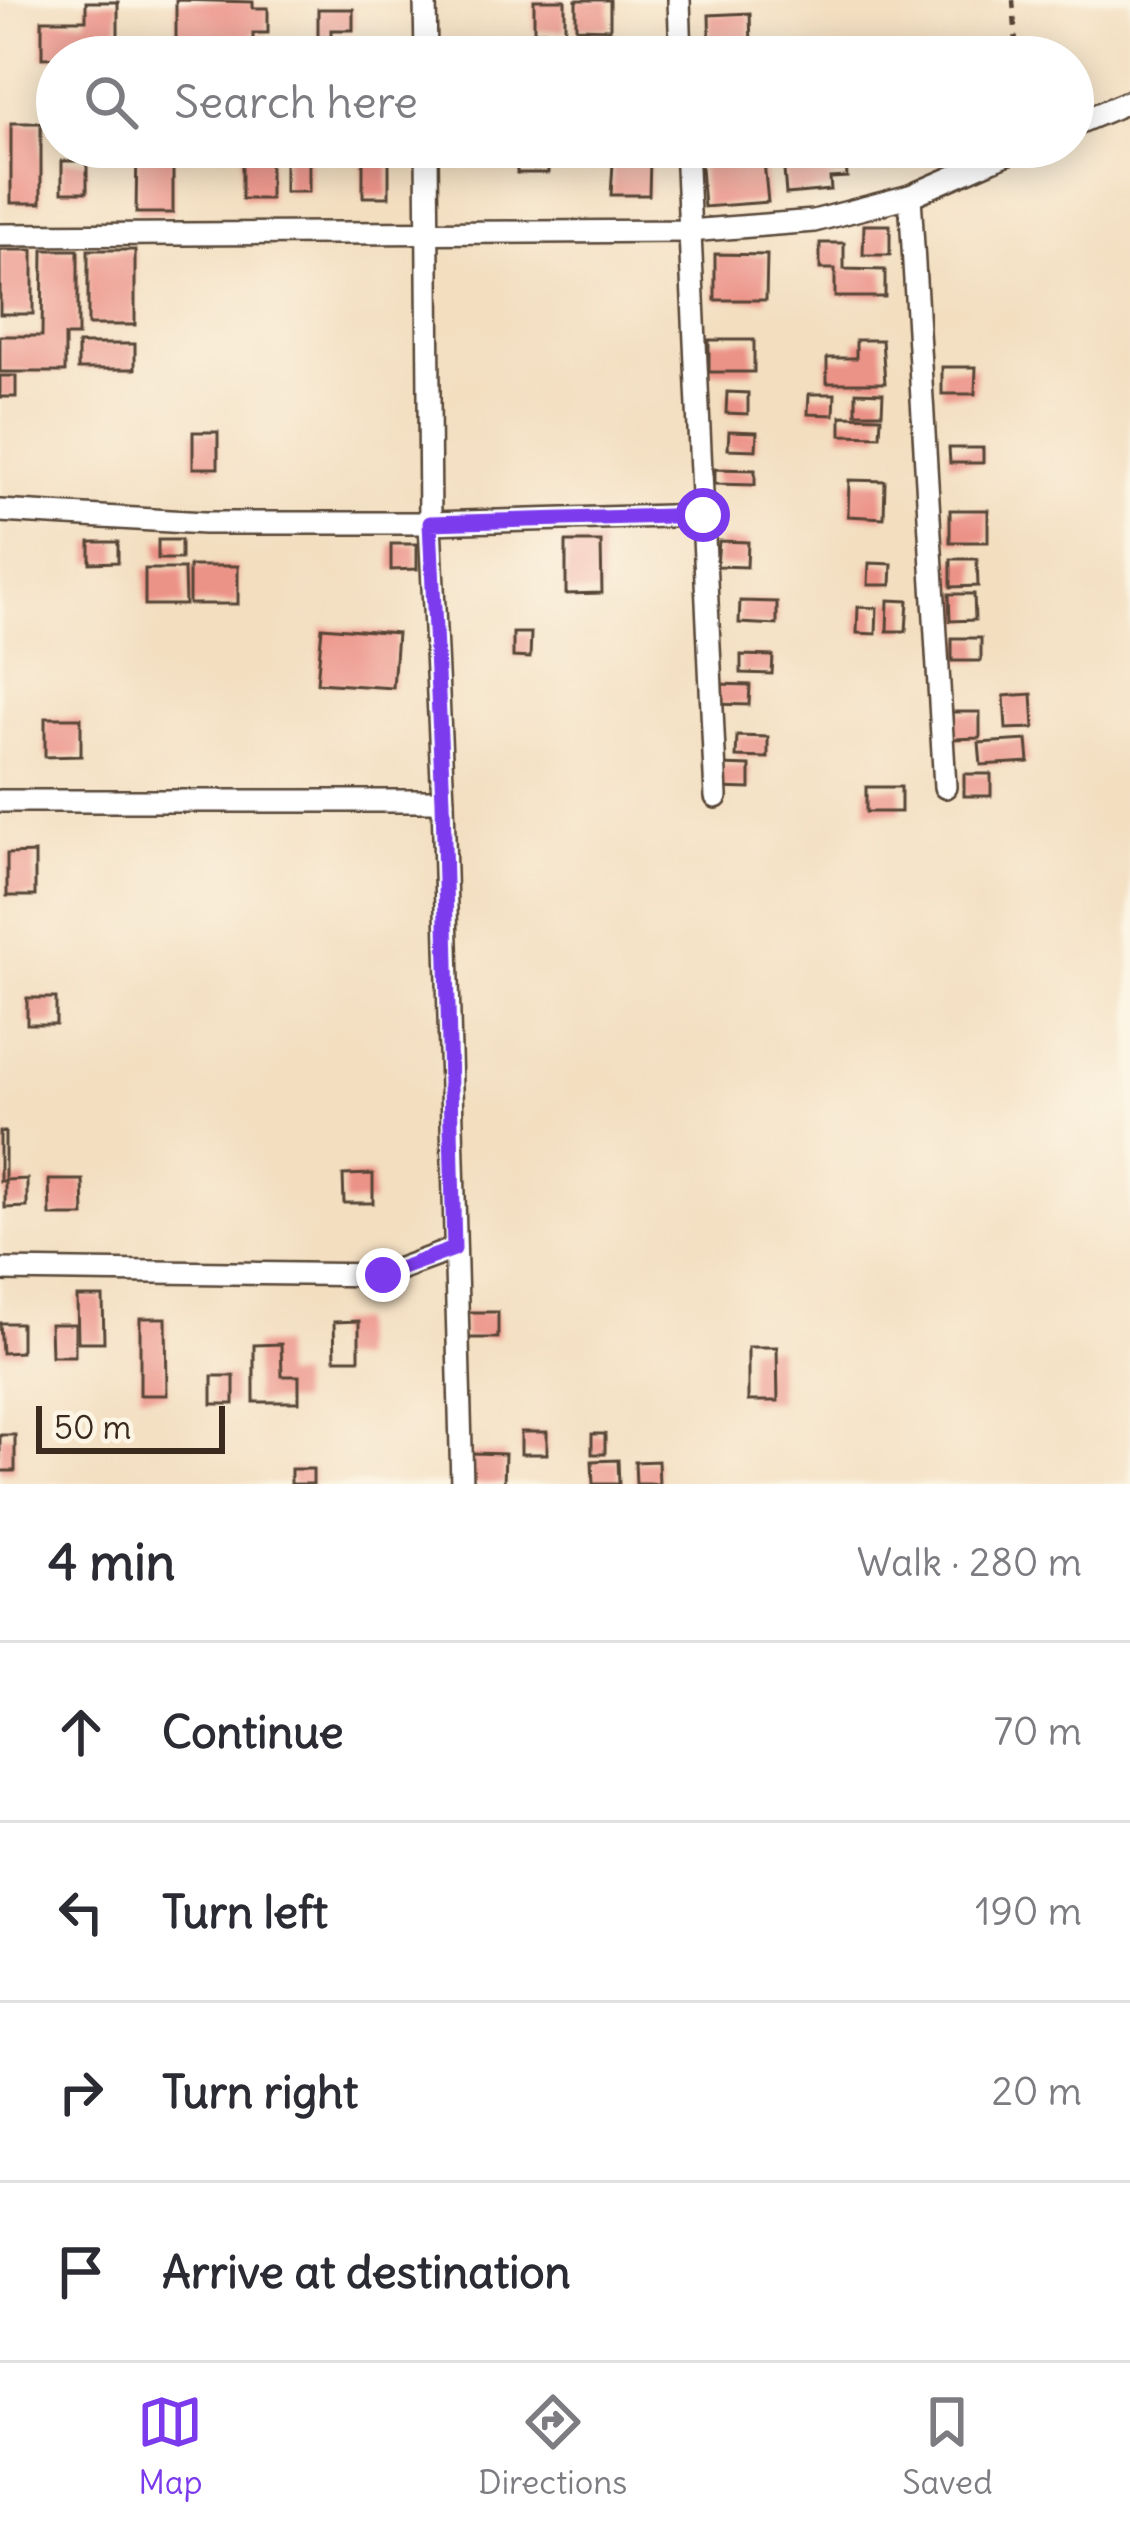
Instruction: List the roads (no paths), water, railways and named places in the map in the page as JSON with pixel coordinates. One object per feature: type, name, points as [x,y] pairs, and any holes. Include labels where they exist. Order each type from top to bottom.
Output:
[{"type":"street","points":[[425,0],[426,36]]},
{"type":"street","points":[[679,0],[680,36]]},
{"type":"street","points":[[1094,116],[1130,101]]},
{"type":"street","points":[[427,168],[430,523],[443,801],[462,1484]]},
{"type":"street","points":[[687,168],[716,797]]},
{"type":"street","points":[[0,235],[689,231],[814,221],[910,196],[974,168]]},
{"type":"street","points":[[910,196],[945,788]]},
{"type":"street","points":[[0,511],[204,523],[430,523],[703,515]]},
{"type":"street","points":[[0,801],[443,801]]},
{"type":"street","points":[[0,1270],[383,1275],[454,1249]]}]
